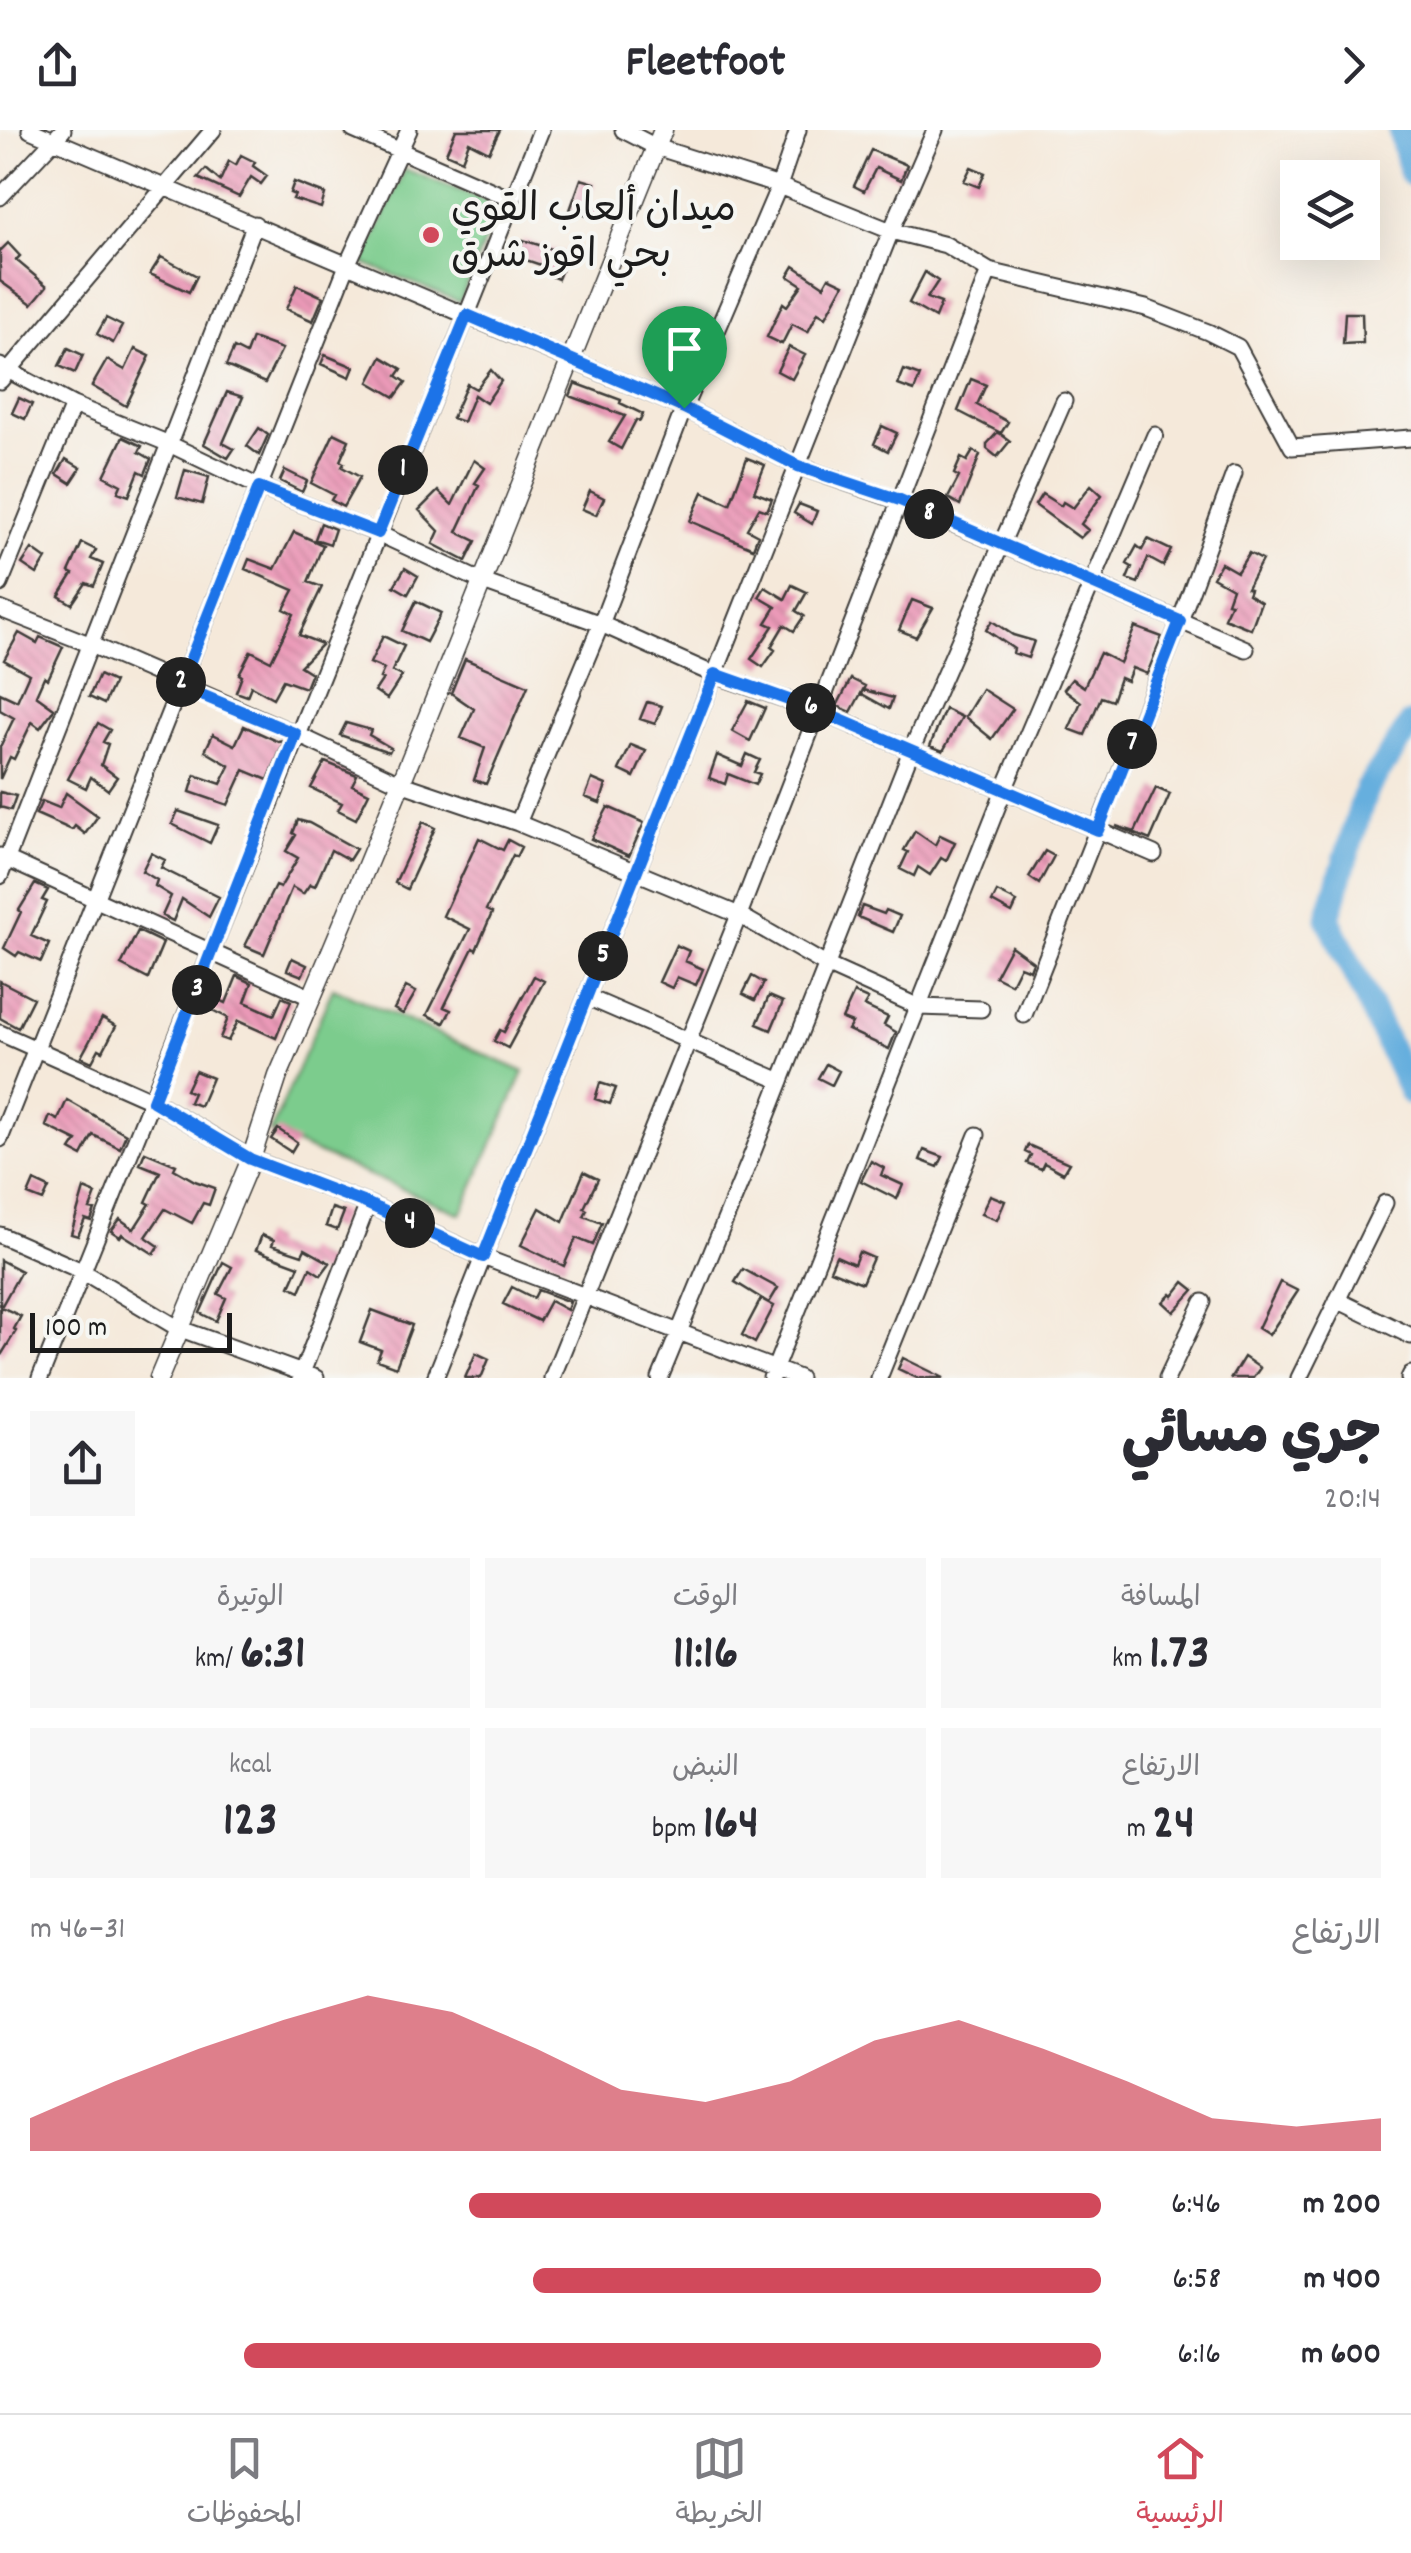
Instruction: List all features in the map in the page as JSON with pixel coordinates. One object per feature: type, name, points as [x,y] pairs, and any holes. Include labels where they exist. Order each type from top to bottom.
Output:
[{"type":"street","points":[[30,130],[59,136],[165,187],[684,408],[798,466],[900,500],[1246,649]]},
{"type":"street","points":[[213,130],[2,373],[168,443],[259,487],[378,533],[483,582],[601,624],[715,674],[817,710],[1154,854]]},
{"type":"street","points":[[353,130],[513,200]]},
{"type":"street","points":[[0,1138],[348,264],[409,130]]},
{"type":"street","points":[[40,1378],[541,130]]},
{"type":"street","points":[[622,130],[659,139],[891,230],[946,245],[989,271],[1146,308],[1238,347],[1292,447],[1411,438]]},
{"type":"street","points":[[518,824],[684,408],[779,186],[798,130]]},
{"type":"street","points":[[435,1378],[891,230],[935,130]]},
{"type":"street","points":[[0,197],[59,136]]},
{"type":"street","points":[[159,1378],[659,139]]},
{"type":"street","points":[[0,876],[3,858],[255,224]]},
{"type":"street","points":[[552,1378],[739,915],[989,271]]},
{"type":"street","points":[[660,1378],[911,751],[1064,401]]},
{"type":"street","points":[[0,584],[73,405]]},
{"type":"street","points":[[772,1373],[1004,790],[1155,435]]},
{"type":"street","points":[[1024,1015],[1234,474]]},
{"type":"street","points":[[0,609],[296,734],[400,783],[518,824],[739,915],[826,964],[919,1006],[981,1009]]},
{"type":"street","points":[[3,858],[312,998]]},
{"type":"street","points":[[587,997],[781,1081]]},
{"type":"street","points":[[0,1033],[153,1101],[250,1159],[368,1204],[483,1257],[680,1331],[772,1373],[799,1378]]},
{"type":"street","points":[[879,1378],[977,1134]]},
{"type":"street","points":[[1299,1378],[1385,1203]]},
{"type":"street","points":[[0,1236],[82,1271],[178,1328],[306,1376],[368,1204]]},
{"type":"street","points":[[1337,1300],[1411,1336]]},
{"type":"street","points":[[1167,1378],[1203,1302]]},
{"type":"green space","name":"ميدان ألعاب القوي بحي اقوز شرق","points":[[405,169],[499,206],[460,302],[363,263]]},
{"type":"green space","points":[[333,988],[524,1072],[461,1214],[270,1133]]},
{"type":"building","points":[[456,130],[500,130],[489,152],[469,142],[462,160],[446,153]]},
{"type":"building","points":[[871,150],[907,165],[901,180],[876,168],[864,191],[854,186]]},
{"type":"building","points":[[241,155],[255,162],[253,166],[267,176],[261,184],[251,177],[239,197],[198,178],[206,169],[220,181],[229,161],[236,165]]},
{"type":"building","points":[[971,167],[985,173],[979,187],[964,181]]},
{"type":"building","points":[[581,179],[595,183],[588,203],[603,208],[599,220],[570,210]]},
{"type":"building","points":[[294,182],[325,194],[321,208],[293,199],[295,195],[290,193]]},
{"type":"building","points":[[523,240],[568,254],[558,279],[544,273],[547,267],[517,257]]},
{"type":"building","points":[[8,243],[20,256],[16,260],[47,286],[32,304],[0,281],[0,251]]},
{"type":"building","points":[[161,257],[197,276],[189,292],[150,274]]},
{"type":"building","points":[[794,266],[824,286],[829,277],[844,284],[826,317],[818,312],[808,332],[792,324],[782,344],[767,337],[783,303],[787,306],[802,285],[788,276]]},
{"type":"building","points":[[925,272],[938,281],[927,298],[941,303],[935,318],[909,303]]},
{"type":"building","points":[[297,285],[323,297],[313,321],[286,309]]},
{"type":"building","points":[[1345,313],[1362,313],[1363,343],[1343,344]]},
{"type":"building","points":[[106,318],[122,326],[113,343],[97,334]]},
{"type":"building","points":[[252,338],[282,349],[265,383],[226,366],[234,348],[246,354]]},
{"type":"building","points":[[789,347],[805,355],[792,379],[777,371]]},
{"type":"building","points":[[68,348],[83,355],[75,373],[59,366]]},
{"type":"building","points":[[135,349],[150,356],[126,406],[92,386],[107,360],[125,370]]},
{"type":"building","points":[[325,355],[354,367],[350,377],[321,364]]},
{"type":"building","points":[[382,357],[402,369],[397,376],[406,382],[395,397],[369,382]]},
{"type":"building","points":[[491,370],[501,381],[486,403],[474,395],[463,422],[452,418],[467,384],[476,389]]},
{"type":"building","points":[[904,370],[920,376],[914,391],[898,385]]},
{"type":"building","points":[[971,379],[986,385],[977,405],[1008,422],[1001,433],[958,411]]},
{"type":"building","points":[[575,383],[621,400],[620,403],[643,414],[621,449],[609,442],[625,416],[570,396]]},
{"type":"building","points":[[227,392],[243,397],[223,443],[234,449],[228,458],[204,444]]},
{"type":"building","points":[[19,398],[32,404],[25,419],[12,413]]},
{"type":"building","points":[[882,426],[897,433],[888,451],[874,444]]},
{"type":"building","points":[[259,428],[268,435],[259,455],[247,446]]},
{"type":"building","points":[[998,432],[1010,441],[997,457],[987,449],[987,444]]},
{"type":"building","points":[[334,433],[349,440],[340,461],[344,463],[342,467],[360,477],[343,507],[331,500],[334,495],[311,483]]},
{"type":"building","points":[[123,437],[142,446],[139,452],[151,459],[145,474],[139,471],[129,496],[118,492],[121,485],[104,476]]},
{"type":"building","points":[[973,451],[980,455],[960,505],[948,498],[959,477],[954,474],[961,458],[967,461]]},
{"type":"building","points":[[747,458],[765,465],[754,492],[772,499],[767,511],[759,508],[747,529],[758,535],[753,548],[690,521],[703,492],[730,504]]},
{"type":"building","points":[[66,459],[81,468],[71,483],[57,474]]},
{"type":"building","points":[[474,460],[485,468],[475,483],[479,485],[457,532],[476,541],[466,561],[433,544],[439,531],[419,510],[438,491],[452,505]]},
{"type":"building","points":[[185,470],[209,477],[202,504],[177,497]]},
{"type":"building","points":[[285,470],[307,481],[302,492],[280,481]]},
{"type":"building","points":[[1091,485],[1102,495],[1081,524],[1088,530],[1080,538],[1035,505],[1042,494],[1061,506],[1063,502],[1073,508]]},
{"type":"building","points":[[590,491],[604,498],[596,515],[582,509]]},
{"type":"building","points":[[799,504],[817,511],[812,524],[794,513]]},
{"type":"building","points":[[321,523],[335,529],[330,544],[315,539]]},
{"type":"building","points":[[294,532],[323,545],[308,582],[322,587],[299,635],[322,644],[300,666],[311,673],[305,688],[283,680],[273,698],[251,686],[247,696],[236,692],[242,676],[239,674],[251,651],[271,661],[294,614],[284,609],[294,590],[245,569],[249,559],[275,569]]},
{"type":"building","points":[[1148,539],[1171,550],[1163,566],[1148,558],[1138,583],[1127,579],[1132,567],[1127,564],[1137,546],[1142,550]]},
{"type":"building","points":[[82,543],[96,550],[91,559],[103,564],[94,586],[86,583],[72,604],[59,596],[73,574],[69,572]]},
{"type":"building","points":[[32,549],[46,559],[37,574],[22,564]]},
{"type":"building","points":[[1249,553],[1262,560],[1247,588],[1248,594],[1261,602],[1251,629],[1224,618],[1232,588],[1213,577],[1221,563],[1237,572]]},
{"type":"building","points":[[405,568],[418,576],[408,594],[394,586]]},
{"type":"building","points":[[792,585],[807,592],[796,611],[804,616],[794,631],[784,625],[771,647],[775,650],[763,667],[751,659],[773,626],[766,623],[776,607],[759,597],[765,587],[785,599]]},
{"type":"building","points":[[912,600],[933,608],[916,637],[899,630]]},
{"type":"building","points":[[416,601],[441,613],[426,642],[402,631]]},
{"type":"building","points":[[992,621],[1013,635],[1034,641],[1028,658],[1013,653],[1014,649],[986,630]]},
{"type":"building","points":[[1135,627],[1162,637],[1147,674],[1132,668],[1127,681],[1120,678],[1112,701],[1101,697],[1085,735],[1069,729],[1081,702],[1064,689],[1072,679],[1084,687],[1100,653],[1120,663]]},
{"type":"building","points":[[19,633],[37,643],[40,637],[63,647],[36,695],[54,708],[40,728],[32,722],[0,779],[0,747],[14,718],[0,710],[0,693],[17,701],[29,674],[4,660]]},
{"type":"building","points":[[383,636],[404,646],[392,671],[402,676],[387,699],[375,691],[384,669],[370,663]]},
{"type":"building","points":[[465,659],[528,686],[486,784],[474,780],[485,748],[461,738],[474,709],[451,693]]},
{"type":"building","points":[[99,675],[114,682],[104,704],[89,697]]},
{"type":"building","points":[[851,679],[865,686],[851,712],[837,706]]},
{"type":"building","points":[[982,689],[1013,709],[992,739],[965,717]]},
{"type":"building","points":[[864,690],[893,698],[889,709],[862,694]]},
{"type":"building","points":[[748,701],[765,708],[750,741],[732,731]]},
{"type":"building","points":[[647,702],[662,706],[655,724],[640,719]]},
{"type":"building","points":[[945,709],[962,717],[943,751],[930,746]]},
{"type":"building","points":[[98,723],[110,730],[103,742],[108,744],[101,765],[117,777],[108,790],[91,777],[86,788],[68,779]]},
{"type":"building","points":[[346,723],[371,730],[369,735],[391,748],[389,752],[340,735]]},
{"type":"building","points":[[244,726],[284,741],[268,780],[244,770],[228,805],[190,792],[195,775],[221,784],[230,766],[205,751],[213,734],[235,745]]},
{"type":"building","points":[[631,745],[646,751],[634,777],[619,770]]},
{"type":"building","points":[[747,754],[760,760],[754,772],[760,774],[755,785],[728,774],[725,784],[709,778],[717,755],[742,766]]},
{"type":"building","points":[[325,762],[357,775],[352,785],[369,793],[356,819],[338,810],[342,803],[311,788]]},
{"type":"building","points":[[592,779],[606,785],[600,803],[585,797]]},
{"type":"building","points":[[1156,788],[1170,794],[1150,840],[1116,826],[1135,832]]},
{"type":"building","points":[[0,792],[16,796],[11,810],[0,807]]},
{"type":"building","points":[[66,793],[98,816],[85,834],[75,826],[72,830],[36,814],[42,801],[59,808]]},
{"type":"building","points":[[608,807],[644,823],[629,856],[591,839]]},
{"type":"building","points":[[178,811],[218,825],[210,843],[172,824]]},
{"type":"building","points":[[298,820],[356,849],[349,860],[331,850],[315,886],[310,884],[303,894],[292,887],[264,954],[245,946],[275,886],[280,888],[298,858],[286,851],[296,835],[293,833]]},
{"type":"building","points":[[423,822],[435,828],[407,889],[395,883]]},
{"type":"building","points":[[915,831],[935,845],[940,835],[955,842],[946,861],[941,858],[930,875],[918,867],[914,876],[900,869],[908,852],[904,850]]},
{"type":"building","points":[[479,838],[503,850],[508,840],[521,847],[516,857],[513,855],[486,910],[492,913],[444,1007],[451,1010],[444,1023],[427,1015],[470,929],[443,916]]},
{"type":"building","points":[[1045,851],[1054,856],[1039,884],[1029,877]]},
{"type":"building","points":[[151,853],[165,860],[161,868],[219,897],[209,917],[182,899],[173,921],[162,916],[171,896],[142,871]]},
{"type":"building","points":[[35,884],[48,890],[42,900],[47,902],[31,936],[49,944],[41,962],[19,952],[16,956],[4,948],[19,910]]},
{"type":"building","points":[[997,892],[1017,902],[1012,913],[992,902]]},
{"type":"building","points":[[862,906],[900,916],[893,932],[858,917]]},
{"type":"building","points":[[138,931],[163,943],[148,979],[121,965]]},
{"type":"building","points":[[676,945],[689,951],[685,961],[703,969],[696,985],[677,977],[672,988],[659,982]]},
{"type":"building","points":[[1011,946],[1033,962],[1030,970],[1020,966],[1011,984],[995,976]]},
{"type":"building","points":[[292,958],[307,965],[302,976],[287,970]]},
{"type":"building","points":[[237,976],[252,983],[245,1002],[274,1015],[282,997],[291,1001],[276,1038],[238,1021],[228,1041],[220,1038],[228,1018],[204,1006],[209,995],[226,1003]]},
{"type":"building","points":[[534,976],[544,981],[508,1048],[494,1041],[500,1030],[504,1032]]},
{"type":"building","points":[[752,976],[764,983],[755,1000],[743,994]]},
{"type":"building","points":[[0,981],[33,998],[18,1028],[0,1018]]},
{"type":"building","points":[[406,987],[416,992],[403,1014],[394,1009]]},
{"type":"building","points":[[854,993],[868,999],[864,1006],[888,1017],[884,1025],[896,1032],[889,1049],[848,1030],[852,1023],[842,1019]]},
{"type":"building","points":[[769,996],[783,1002],[771,1030],[757,1024]]},
{"type":"building","points":[[102,1018],[116,1026],[103,1051],[99,1049],[92,1062],[81,1057]]},
{"type":"building","points":[[826,1064],[839,1071],[832,1085],[818,1078]]},
{"type":"building","points":[[195,1071],[212,1078],[200,1106],[189,1102],[193,1093],[186,1090]]},
{"type":"building","points":[[600,1083],[616,1088],[610,1104],[595,1099]]},
{"type":"building","points":[[67,1100],[126,1134],[120,1148],[93,1135],[82,1156],[71,1150],[77,1141],[46,1126],[50,1116],[58,1120]]},
{"type":"building","points":[[278,1129],[297,1142],[291,1152],[271,1139]]},
{"type":"building","points":[[1028,1145],[1069,1163],[1063,1173],[1044,1163],[1041,1169],[1027,1163],[1031,1155],[1025,1152]]},
{"type":"building","points":[[924,1150],[943,1157],[938,1167],[920,1160]]},
{"type":"building","points":[[145,1152],[215,1188],[209,1205],[203,1203],[192,1223],[165,1209],[146,1237],[159,1246],[154,1254],[111,1231],[120,1219],[134,1229],[150,1204],[146,1202],[160,1172],[140,1164]]},
{"type":"building","points":[[871,1161],[884,1168],[881,1175],[903,1185],[897,1199],[861,1181]]},
{"type":"building","points":[[584,1172],[598,1179],[584,1208],[584,1216],[602,1223],[593,1245],[576,1238],[564,1266],[521,1245],[540,1208],[563,1222]]},
{"type":"building","points":[[34,1181],[49,1188],[43,1201],[28,1195]]},
{"type":"building","points":[[84,1189],[96,1194],[90,1209],[95,1210],[91,1221],[85,1219],[78,1236],[71,1234]]},
{"type":"building","points":[[990,1195],[1005,1201],[997,1220],[981,1214]]},
{"type":"building","points":[[332,1208],[344,1212],[337,1230],[326,1226]]},
{"type":"building","points":[[262,1235],[274,1240],[272,1245],[302,1255],[305,1249],[330,1263],[321,1275],[310,1268],[300,1291],[290,1286],[299,1266],[256,1250]]},
{"type":"building","points":[[859,1252],[873,1258],[862,1283],[830,1270],[836,1256],[854,1264]]},
{"type":"building","points":[[0,1260],[21,1271],[1,1307],[21,1316],[0,1357]]},
{"type":"building","points":[[223,1262],[232,1267],[218,1294],[226,1298],[216,1321],[200,1313]]},
{"type":"building","points":[[743,1269],[778,1288],[769,1303],[735,1282]]},
{"type":"building","points":[[1184,1282],[1194,1290],[1174,1312],[1163,1302]]},
{"type":"building","points":[[1280,1282],[1298,1291],[1269,1335],[1258,1328]]},
{"type":"building","points":[[512,1287],[534,1298],[538,1290],[570,1302],[567,1310],[550,1301],[539,1321],[503,1304]]},
{"type":"building","points":[[761,1299],[774,1306],[755,1343],[742,1335]]},
{"type":"building","points":[[372,1310],[412,1325],[396,1367],[377,1360],[381,1350],[360,1342]]},
{"type":"building","points":[[476,1353],[489,1359],[481,1378],[465,1378]]},
{"type":"building","points":[[1244,1357],[1260,1368],[1253,1378],[1231,1378]]},
{"type":"building","points":[[903,1358],[944,1378],[917,1378],[898,1369]]},
{"type":"waterway","points":[[1400,130],[1411,174]]},
{"type":"waterway","points":[[1411,724],[1366,790],[1328,918],[1411,1093]]},
{"type":"place","name":"ميدان ألعاب القوي بحي اقوز شرق","points":[[431,235]]},
{"type":"route","points":[[467,315],[684,408],[798,466],[900,500],[1180,621],[1098,830],[817,710],[715,674],[483,1257],[368,1204],[250,1159],[153,1101],[296,734],[180,686],[259,487],[378,533],[467,315]]}]
